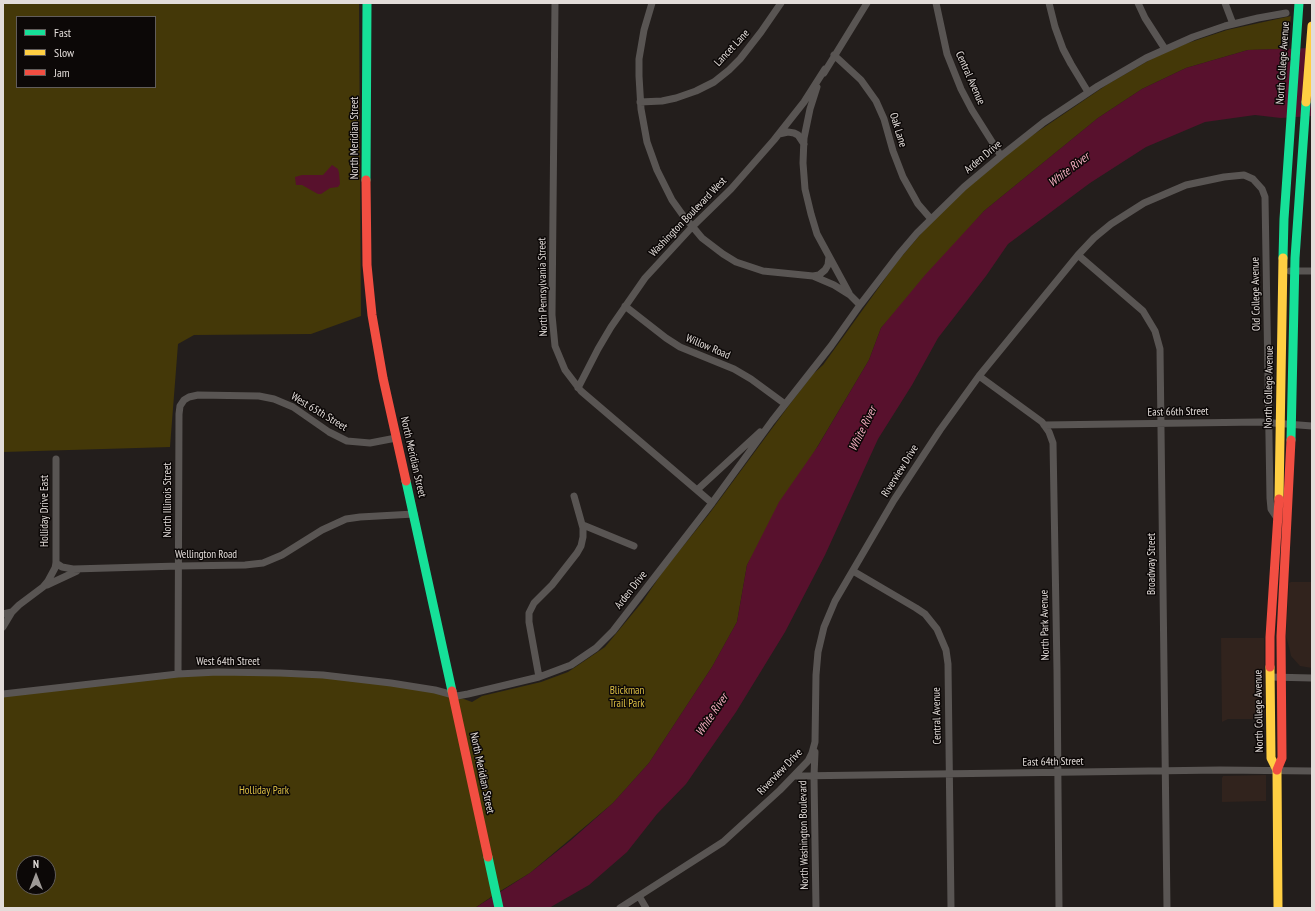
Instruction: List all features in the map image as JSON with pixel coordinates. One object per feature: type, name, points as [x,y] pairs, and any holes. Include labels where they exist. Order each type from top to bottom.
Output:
[{"type":"main road","name":"North Meridian Street","points":[[367,3],[366,217],[368,276],[372,315],[379,359],[499,908]]},
{"type":"main road","name":"North College Avenue","points":[[1277,770],[1271,758],[1270,624],[1280,475],[1284,219],[1299,3]]},
{"type":"main road","name":"North College Avenue","points":[[1278,908],[1277,770],[1282,758],[1282,605],[1288,521],[1292,425],[1295,271],[1312,26]]},
{"type":"street","name":"North Pennsylvania Street","points":[[555,3],[552,325],[556,346],[562,363],[570,378],[578,388],[712,503]]},
{"type":"street","points":[[652,3],[641,46],[639,76],[640,102],[647,142],[657,170],[672,200],[702,238],[722,254],[750,268],[774,273],[813,276],[821,274],[825,270],[828,265],[829,257]]},
{"type":"street","name":"Lancet Lane","points":[[640,102],[662,101],[686,96],[714,82],[740,59],[757,38],[781,3]]},
{"type":"street","points":[[850,295],[817,234],[807,200],[804,176],[804,144],[810,109],[825,69],[867,3]]},
{"type":"street","name":"Central Avenue","points":[[936,3],[947,54],[956,77],[972,110],[1001,156]]},
{"type":"street","points":[[1049,3],[1063,49],[1088,92]]},
{"type":"street","points":[[1138,3],[1144,18],[1165,49]]},
{"type":"street","points":[[1225,3],[1233,24]]},
{"type":"street","name":"Arden Drive","points":[[453,695],[468,694],[556,672],[579,661],[608,637],[712,503],[785,404],[832,346],[860,305],[909,241],[970,182],[1001,156],[1044,122],[1088,92],[1128,68],[1165,49],[1193,37],[1233,24],[1286,13]]},
{"type":"street","name":"Oak Lane","points":[[834,55],[857,76],[871,94],[884,119],[903,177],[918,204],[931,219]]},
{"type":"street","name":"Washington Boulevard West","points":[[578,388],[598,350],[625,306],[645,278],[692,227],[732,189],[804,102],[825,69]]},
{"type":"street","points":[[779,134],[788,132],[794,133],[804,144]]},
{"type":"street","name":"Riverview Drive","points":[[620,908],[723,842],[794,776],[810,757],[815,746],[816,666],[821,638],[835,601],[911,474],[940,430],[979,376],[1078,255],[1094,238],[1111,224],[1144,203],[1186,185],[1236,175],[1244,175],[1253,179],[1262,189],[1265,202],[1266,245]]},
{"type":"street","name":"Old College Avenue","points":[[1266,245],[1270,486],[1271,509],[1277,518]]},
{"type":"street","name":"Broadway Street","points":[[1078,255],[1143,311],[1158,337],[1161,353],[1167,908]]},
{"type":"street","points":[[1283,271],[1312,271]]},
{"type":"street","points":[[813,276],[834,285],[850,295],[860,305]]},
{"type":"street","name":"Willow Road","points":[[625,306],[680,347],[734,370],[751,379],[785,404]]},
{"type":"street","name":"North Park Avenue","points":[[979,376],[1035,416],[1049,432],[1053,448],[1059,908]]},
{"type":"street","name":"West 65th Street","points":[[184,400],[188,397],[198,395],[259,396],[274,399],[286,404],[301,412],[329,432],[347,441],[370,443],[396,438]]},
{"type":"street","name":"North Illinois Street","points":[[178,674],[179,414],[180,406],[184,400]]},
{"type":"street","name":"Arden Drive","points":[[697,490],[772,421]]},
{"type":"street","name":"East 66th Street","points":[[1044,425],[1269,423],[1312,426]]},
{"type":"street","name":"Holliday Drive East","points":[[56,459],[56,563]]},
{"type":"street","points":[[539,676],[529,622],[529,613],[534,603],[552,585],[578,551],[583,537],[583,526],[574,496]]},
{"type":"street","name":"Wellington Road","points":[[56,563],[65,568],[85,569],[235,566],[263,563],[292,550],[322,530],[346,519],[360,516],[414,514]]},
{"type":"street","points":[[583,526],[634,546]]},
{"type":"street","points":[[43,587],[50,577],[56,563]]},
{"type":"street","points":[[3,627],[12,612],[19,605],[43,587],[68,574],[85,569]]},
{"type":"street","name":"Central Avenue","points":[[853,572],[918,609],[931,620],[940,634],[944,645],[947,658],[951,908]]},
{"type":"street","points":[[3,614],[12,612]]},
{"type":"street","name":"West 64th Street","points":[[3,694],[178,674],[218,672],[323,675],[398,684],[435,690],[453,695]]},
{"type":"street","points":[[1270,677],[1312,678]]},
{"type":"street","name":"North Washington Boulevard","points":[[815,737],[814,776],[816,908]]},
{"type":"street","name":"East 64th Street","points":[[794,776],[1166,771],[1312,771]]},
{"type":"street","points":[[639,896],[646,908]]},
{"type":"shaded area","points":[[1312,582],[1312,668],[1300,666],[1291,656],[1286,636],[1289,583]]},
{"type":"shaded area","points":[[1221,638],[1264,638],[1265,717],[1258,717],[1257,719],[1228,719],[1222,722]]},
{"type":"shaded area","points":[[1266,775],[1266,801],[1222,802],[1223,776]]},
{"type":"green space","points":[[3,3],[359,3],[361,316],[311,334],[194,335],[178,344],[170,447],[3,452]]},
{"type":"green space","name":"Holliday Park","points":[[1291,16],[1287,49],[1248,50],[1186,68],[1142,89],[1098,118],[984,211],[881,328],[869,360],[747,565],[737,622],[712,667],[649,763],[613,803],[530,873],[475,908],[3,908],[3,694],[178,674],[280,673],[391,683],[453,695],[472,702],[482,696],[541,682],[568,672],[605,647],[643,601],[664,570],[709,514],[790,404],[813,374],[823,365],[897,262],[925,229],[957,197],[1018,145],[1108,84],[1155,57],[1185,44],[1227,30]]},
{"type":"water","name":"White River","points":[[1312,48],[1312,116],[1281,118],[1255,115],[1205,122],[1146,147],[1090,183],[1008,244],[986,276],[938,338],[912,385],[878,439],[825,555],[785,632],[736,712],[686,784],[657,814],[627,852],[589,885],[549,908],[475,908],[530,873],[570,841],[613,803],[649,763],[712,667],[737,622],[747,565],[779,502],[818,446],[869,360],[881,328],[925,275],[984,211],[1098,118],[1142,89],[1186,68],[1248,50]]},
{"type":"water","points":[[332,165],[338,169],[340,184],[338,187],[330,188],[321,194],[318,194],[302,185],[296,185],[295,177],[302,175],[323,175]]},
{"type":"traffic: fast","points":[[366,180],[367,3]]},
{"type":"traffic: fast","points":[[1283,258],[1284,219],[1299,3]]},
{"type":"traffic: fast","points":[[1291,440],[1295,258],[1306,102]]},
{"type":"traffic: fast","points":[[406,481],[452,691]]},
{"type":"traffic: fast","points":[[488,857],[499,908]]},
{"type":"traffic: slow","points":[[1306,102],[1312,26]]},
{"type":"traffic: slow","points":[[1279,499],[1283,258]]},
{"type":"traffic: slow","points":[[1270,667],[1271,758],[1277,770],[1278,908]]},
{"type":"traffic: jam","points":[[366,180],[367,265],[372,315],[383,378],[406,481]]},
{"type":"traffic: jam","points":[[1277,770],[1282,758],[1281,636],[1291,440]]},
{"type":"traffic: jam","points":[[1270,667],[1270,637],[1279,499]]},
{"type":"traffic: jam","points":[[452,691],[488,857]]},
{"type":"park label","name":"Blickman Trail Park","points":[[627,697]]}]
